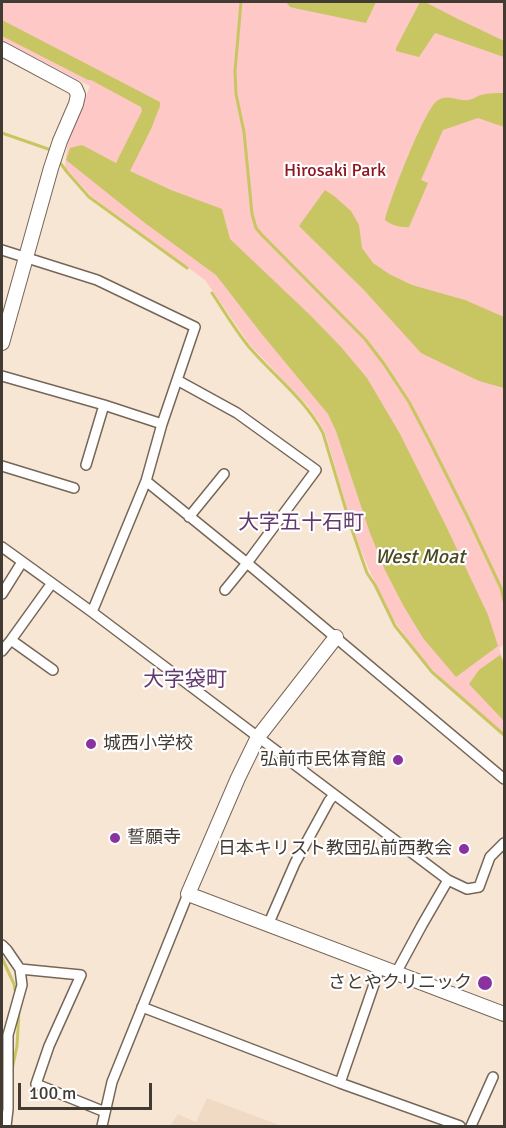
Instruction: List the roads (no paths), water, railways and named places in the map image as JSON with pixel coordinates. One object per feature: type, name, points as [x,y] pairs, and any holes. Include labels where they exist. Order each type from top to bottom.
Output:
[{"type":"street","points":[[2,49],[75,88],[78,95],[51,168],[2,343]]},
{"type":"street","points":[[2,250],[98,280],[195,327],[162,424],[147,481],[92,612]]},
{"type":"street","points":[[2,376],[162,424]]},
{"type":"street","points":[[177,380],[237,413],[316,470],[225,590]]},
{"type":"street","points":[[86,465],[104,405]]},
{"type":"street","points":[[2,466],[74,488]]},
{"type":"street","points":[[189,517],[224,474]]},
{"type":"street","points":[[147,481],[504,779]]},
{"type":"street","points":[[2,547],[448,880],[467,889],[479,887],[490,857],[504,843]]},
{"type":"street","points":[[2,594],[22,562]]},
{"type":"street","points":[[2,651],[52,583]]},
{"type":"street","points":[[102,1126],[112,1082],[238,778],[258,737],[336,637]]},
{"type":"street","points":[[11,640],[53,670]]},
{"type":"street","points":[[268,925],[296,863],[334,795]]},
{"type":"street","points":[[396,973],[448,880]]},
{"type":"street","points":[[188,894],[504,1014]]},
{"type":"street","points":[[2,945],[20,969],[22,985],[8,1035],[6,1126]]},
{"type":"street","points":[[340,1083],[380,967]]},
{"type":"street","points":[[20,969],[81,975],[49,1046],[36,1084],[105,1112]]},
{"type":"street","points":[[142,1007],[460,1126]]},
{"type":"street","points":[[471,1126],[493,1077]]},
{"type":"water","points":[[286,2],[376,2],[366,23],[290,7]]},
{"type":"water","points":[[420,2],[425,2],[504,41],[504,57],[435,33],[419,57],[396,51]]},
{"type":"water","name":"West Moat","points":[[2,20],[160,102],[151,129],[130,171],[171,190],[222,209],[230,239],[311,316],[367,378],[400,434],[446,526],[488,615],[498,646],[456,677],[423,638],[385,570],[328,414],[216,275],[145,223],[66,160],[70,148],[82,145],[116,163],[142,111],[141,107],[2,36]]},
{"type":"water","points":[[504,93],[504,127],[478,118],[443,130],[421,180],[428,183],[409,227],[396,226],[385,220],[416,138],[437,101],[445,98],[470,100],[484,94]]},
{"type":"water","points":[[325,190],[351,211],[359,225],[362,248],[373,263],[412,285],[465,300],[504,317],[504,388],[479,381],[421,353],[364,290],[299,226]]},
{"type":"water","points":[[500,655],[504,663],[504,721],[469,684],[479,670]]},
{"type":"waterway","points":[[241,2],[235,71],[236,94],[244,132],[252,214],[256,228],[365,339],[384,364],[409,402],[430,442],[501,588],[504,601]]},
{"type":"waterway","points":[[2,133],[51,150],[53,153]]},
{"type":"waterway","points":[[58,160],[89,197],[187,268]]},
{"type":"waterway","points":[[212,293],[249,347],[298,398],[323,433],[367,573],[395,626],[432,672],[504,735]]},
{"type":"waterway","points":[[2,958],[14,984],[16,996]]},
{"type":"waterway","points":[[12,1070],[17,1046],[19,1011]]},
{"type":"place","name":"城西小学校","points":[[91,744]]},
{"type":"place","name":"弘前市民体育館","points":[[398,760]]},
{"type":"place","name":"誓願寺","points":[[115,838]]},
{"type":"place","name":"日本キリスト教団弘前西教会","points":[[464,849]]},
{"type":"place","name":"さとやクリニック","points":[[485,983]]},
{"type":"district","name":"大字五十石町","points":[[301,523]]},
{"type":"district","name":"大字袋町","points":[[185,680]]},
{"type":"park label","name":"Hirosaki Park","points":[[335,171]]}]
